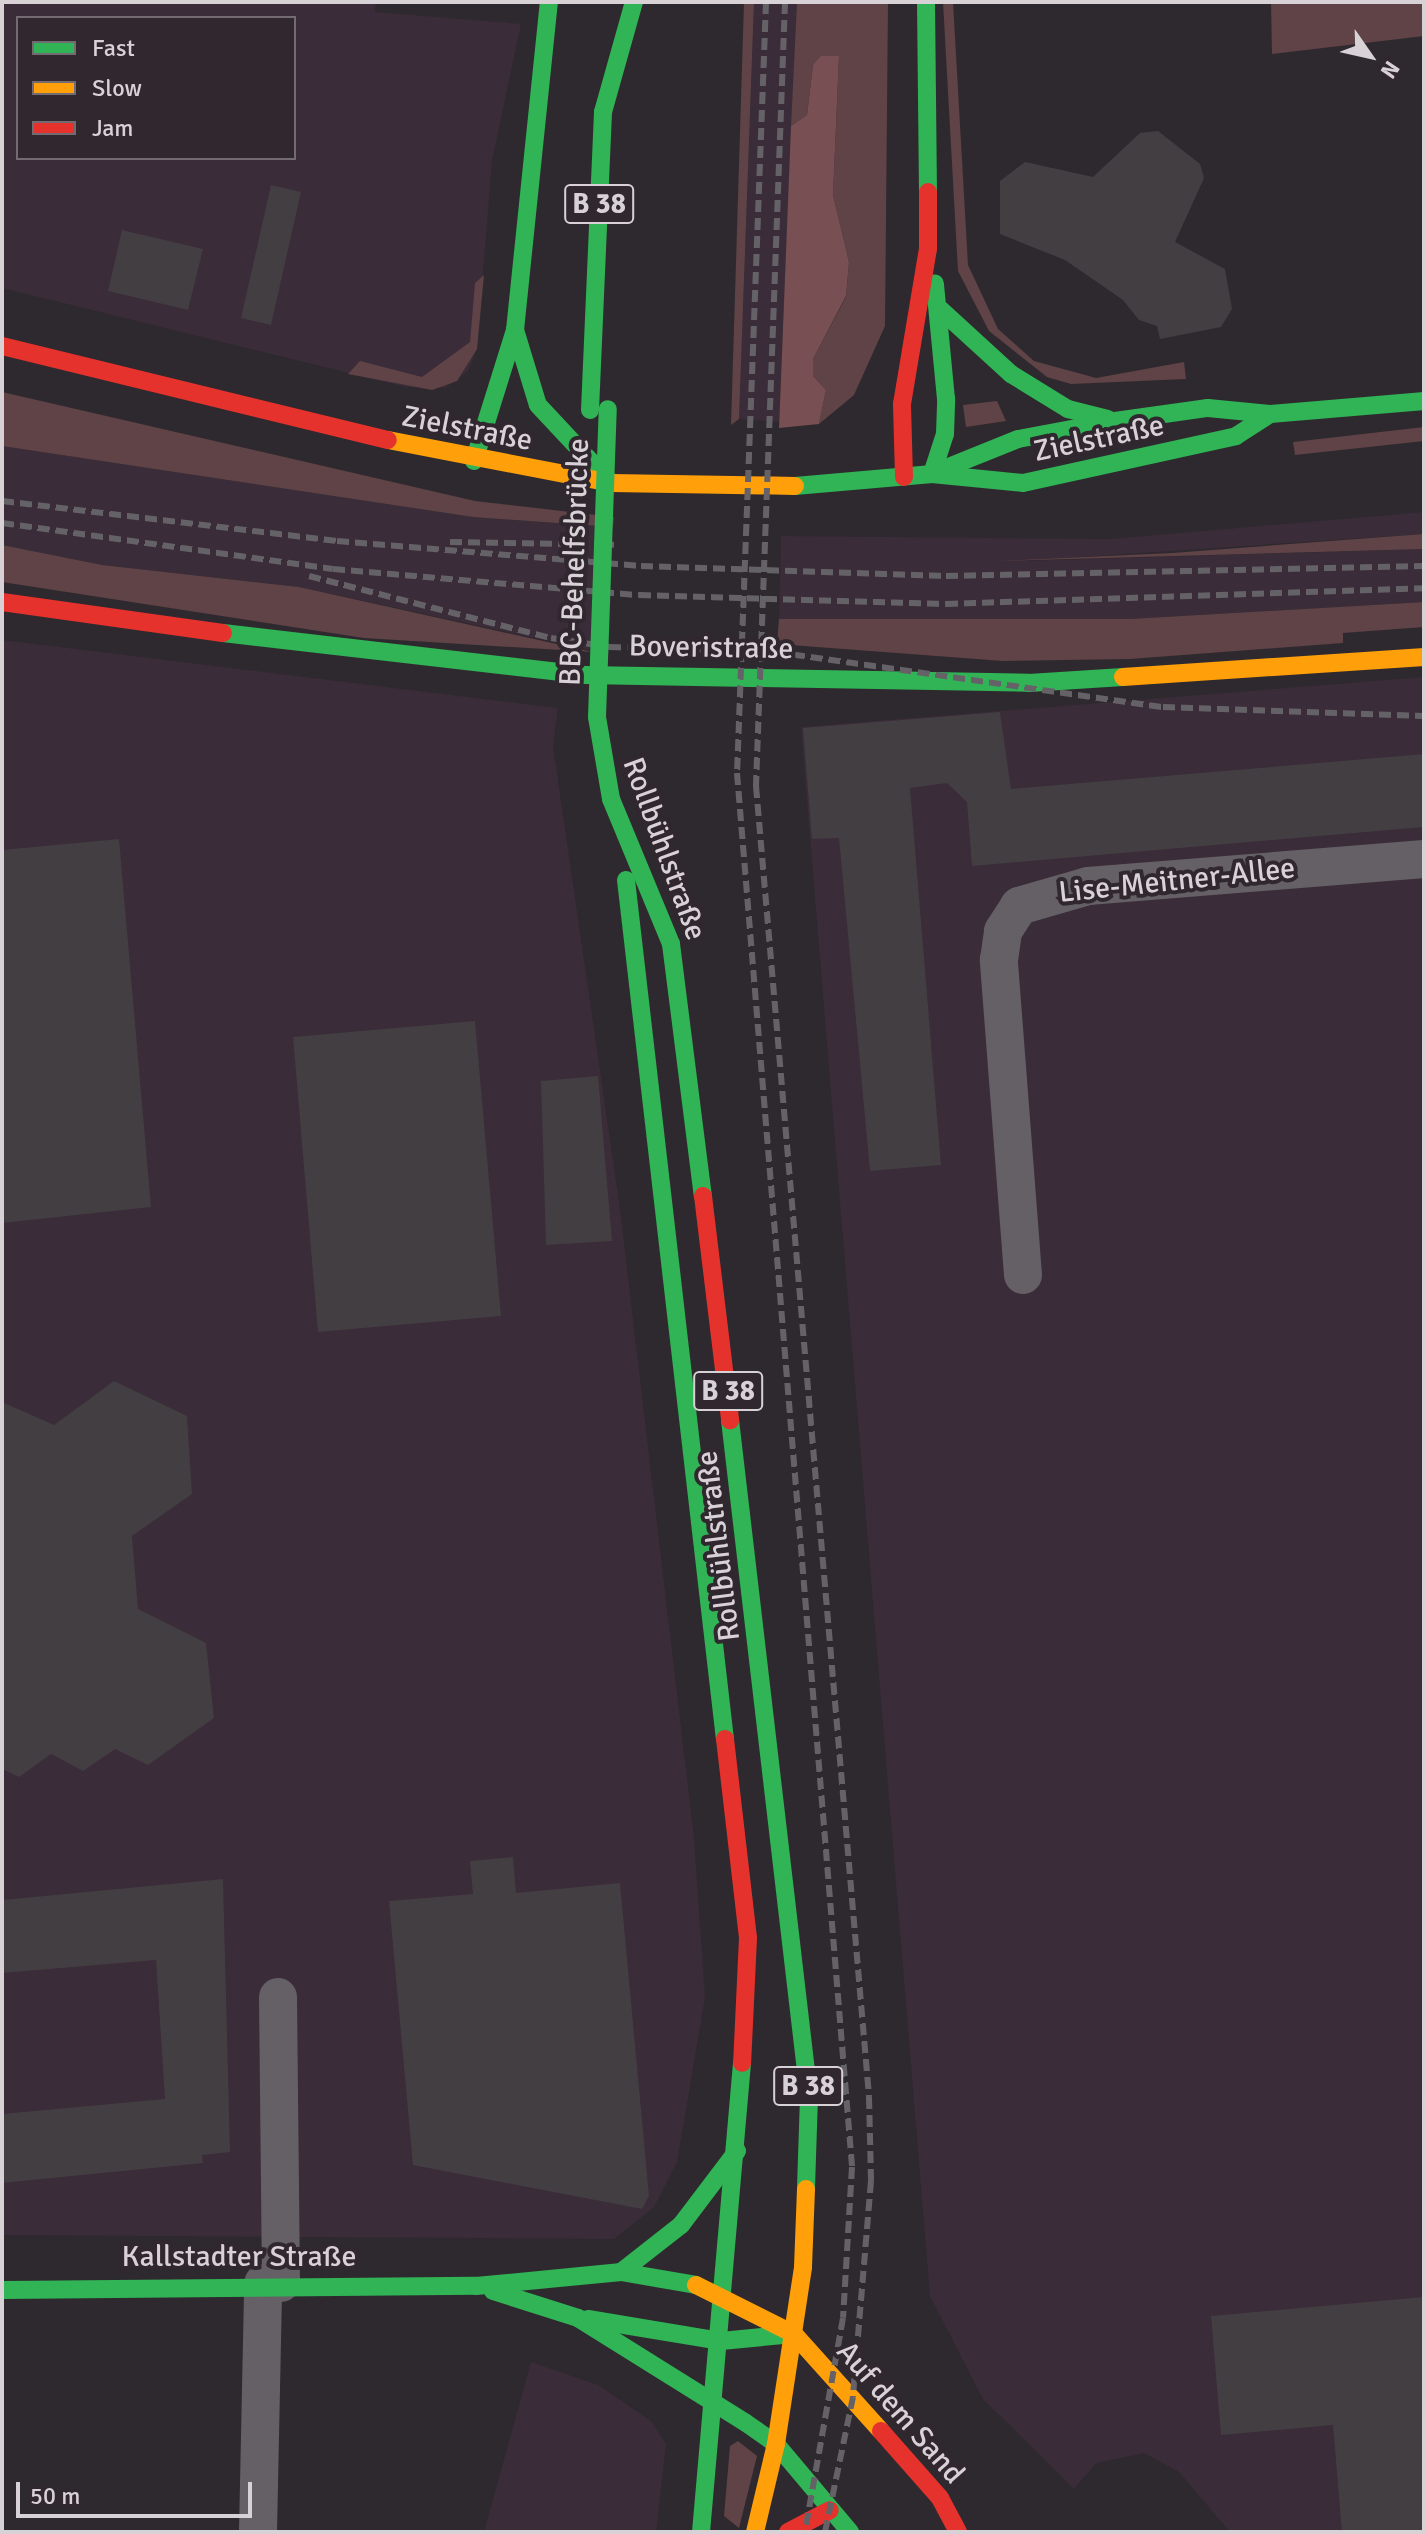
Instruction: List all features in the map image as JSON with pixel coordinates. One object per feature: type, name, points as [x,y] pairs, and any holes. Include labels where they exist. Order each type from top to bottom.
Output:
[{"type":"main road","points":[[474,461],[515,330],[549,2]]},
{"type":"main road","name":"B 38","points":[[599,410],[603,112],[634,2]]},
{"type":"main road","points":[[627,103],[649,2]]},
{"type":"main road","points":[[904,477],[902,404],[928,249],[926,2]]},
{"type":"main road","name":"B 38","points":[[599,410],[621,189]]},
{"type":"main road","points":[[928,249],[941,310],[945,434],[932,474]]},
{"type":"main road","points":[[941,310],[1011,374],[1068,409],[1115,421]]},
{"type":"main road","points":[[515,330],[538,405],[611,483]]},
{"type":"main road","name":"Zielstraße","points":[[2,346],[474,461],[611,483],[755,490],[932,474],[1023,483],[1236,436],[1270,414]]},
{"type":"main road","name":"Zielstraße","points":[[932,474],[1018,439],[1115,421],[1208,408],[1270,414],[1424,401]]},
{"type":"main road","points":[[529,425],[538,405]]},
{"type":"main road","name":"BBC-Behelfsbrücke","points":[[590,718],[599,410]]},
{"type":"main road","points":[[504,467],[517,445]]},
{"type":"main road","name":"Boveristraße","points":[[2,602],[437,662],[585,675],[1045,682],[1424,657]]},
{"type":"main road","name":"Rollbühlstraße","points":[[590,718],[586,777],[631,898],[666,1251],[748,1938],[737,2151],[725,2295]]},
{"type":"main road","name":"Rollbühlstraße","points":[[590,718],[611,799],[671,944],[779,1806],[809,2097],[794,2334]]},
{"type":"main road","points":[[621,2272],[681,2225],[737,2151]]},
{"type":"main road","name":"Kallstadter Straße","points":[[2,2290],[272,2283],[476,2286],[621,2272],[725,2295]]},
{"type":"main road","name":"Kallstadter Straße","points":[[476,2286],[578,2318],[714,2404]]},
{"type":"main road","name":"B 38","points":[[701,2532],[725,2295]]},
{"type":"main road","name":"Auf dem Sand","points":[[725,2295],[794,2334],[940,2498],[958,2532]]},
{"type":"main road","points":[[578,2318],[661,2326],[721,2341],[794,2334]]},
{"type":"main road","name":"B 38","points":[[755,2532],[776,2444],[794,2334]]},
{"type":"main road","points":[[714,2404],[776,2444],[850,2532]]},
{"type":"main road","points":[[788,2532],[830,2510]]},
{"type":"street","name":"Lise-Meitner-Allee","points":[[1023,1275],[999,960],[1003,931],[1019,906],[1088,886],[1424,859]]},
{"type":"street","points":[[258,2532],[272,2283],[278,1997]]},
{"type":"shaded area","points":[[2,2],[376,2],[375,12],[521,24],[492,161],[477,349],[468,371],[445,388],[406,387],[2,288]]},
{"type":"shaded area","points":[[744,2],[754,2],[739,419],[731,425]]},
{"type":"shaded area","points":[[754,2],[797,2],[779,422],[739,419]]},
{"type":"shaded area","points":[[797,2],[888,2],[885,326],[854,395],[819,424],[826,390],[813,376],[813,359],[846,297],[849,262],[833,195],[839,56],[813,65],[807,115],[791,126]]},
{"type":"shaded area","points":[[943,2],[953,2],[968,265],[998,329],[1034,361],[1096,378],[1184,362],[1186,379],[1071,384],[1047,377],[989,331],[958,271]]},
{"type":"shaded area","points":[[1271,2],[1424,2],[1424,36],[1272,54]]},
{"type":"shaded area","points":[[821,56],[839,56],[833,195],[849,262],[846,296],[813,359],[813,376],[826,390],[819,424],[779,428],[791,126],[807,115],[813,65]]},
{"type":"shaded area","points":[[484,275],[477,349],[457,381],[432,390],[348,374],[360,361],[422,377],[470,342],[475,283]]},
{"type":"shaded area","points":[[2,392],[475,501],[614,517],[613,527],[473,517],[2,446]]},
{"type":"shaded area","points":[[997,401],[1006,421],[966,427],[963,405]]},
{"type":"shaded area","points":[[1424,427],[1424,441],[1295,455],[1293,442]]},
{"type":"shaded area","points":[[2,446],[473,517],[613,527],[609,654],[299,587],[102,565],[2,545]]},
{"type":"shaded area","points":[[1424,512],[1424,534],[1020,561],[1424,549],[1424,602],[1130,619],[779,619],[781,536],[1111,539]]},
{"type":"shaded area","points":[[1424,534],[1424,549],[997,561],[1172,553]]},
{"type":"shaded area","points":[[2,545],[102,565],[299,587],[593,652],[364,638],[2,582]]},
{"type":"shaded area","points":[[1424,602],[1424,627],[1343,633],[1343,643],[1130,659],[1003,661],[777,644],[779,619],[1130,619]]},
{"type":"shaded area","points":[[2,640],[558,708],[553,746],[620,1209],[694,1838],[705,1998],[677,2162],[654,2207],[614,2239],[2,2235]]},
{"type":"shaded area","points":[[1424,677],[1424,2532],[1230,2532],[1179,2472],[1144,2453],[1096,2463],[1074,2489],[983,2399],[930,2296],[801,727]]},
{"type":"shaded area","points":[[531,2362],[598,2385],[651,2421],[666,2444],[656,2532],[484,2532]]},
{"type":"shaded area","points":[[738,2441],[757,2456],[739,2528],[724,2516],[730,2446]]},
{"type":"building","points":[[1158,131],[1200,164],[1204,178],[1175,242],[1225,269],[1232,309],[1221,327],[1160,339],[1157,326],[1139,320],[1123,300],[1065,260],[1000,234],[1000,181],[1025,162],[1093,177],[1140,133]]},
{"type":"building","points":[[271,185],[301,192],[271,325],[241,318]]},
{"type":"building","points":[[122,230],[203,249],[188,310],[108,291]]},
{"type":"building","points":[[1000,712],[1011,789],[1424,754],[1424,827],[972,866],[967,802],[947,783],[910,788],[941,1165],[870,1171],[839,838],[812,839],[803,728]]},
{"type":"building","points":[[119,839],[151,1207],[2,1223],[2,850]]},
{"type":"building","points":[[475,1021],[501,1316],[318,1332],[293,1037]]},
{"type":"building","points":[[598,1076],[612,1241],[546,1245],[541,1081]]},
{"type":"building","points":[[114,1381],[187,1416],[192,1494],[132,1536],[138,1609],[206,1643],[214,1718],[148,1765],[115,1749],[83,1771],[51,1754],[19,1777],[2,1769],[2,1402],[54,1425]]},
{"type":"building","points":[[513,1857],[516,1893],[620,1883],[649,2196],[642,2209],[413,2165],[389,1901],[473,1894],[470,1861]]},
{"type":"building","points":[[223,1879],[230,2152],[202,2155],[203,2163],[2,2183],[2,2114],[165,2099],[156,1960],[2,1973],[2,1900]]},
{"type":"building","points":[[1424,2297],[1424,2532],[1342,2532],[1333,2425],[1221,2435],[1211,2316]]},
{"type":"railway","points":[[766,2],[737,773],[852,2167],[843,2318],[805,2532]]},
{"type":"railway","points":[[785,2],[756,786],[869,2097],[871,2181],[853,2397],[825,2532]]},
{"type":"railway","points":[[2,501],[337,541],[641,566],[946,576],[1424,566]]},
{"type":"railway","points":[[2,523],[333,569],[639,595],[946,604],[1424,588]]},
{"type":"railway","points":[[450,542],[614,545]]},
{"type":"railway","points":[[309,576],[551,638],[609,647],[775,652],[1163,707],[1424,716]]},
{"type":"traffic: fast","points":[[474,461],[515,330],[549,2]]},
{"type":"traffic: fast","points":[[590,410],[603,112],[634,2]]},
{"type":"traffic: fast","points":[[926,2],[928,192]]},
{"type":"traffic: fast","points":[[932,474],[945,434],[946,399],[935,284]]},
{"type":"traffic: fast","points":[[941,310],[1011,374],[1068,409],[1108,419]]},
{"type":"traffic: fast","points":[[515,330],[538,405],[611,483]]},
{"type":"traffic: fast","points":[[936,472],[1018,439],[1115,421],[1208,408],[1270,414],[1424,401]]},
{"type":"traffic: fast","points":[[597,717],[608,409]]},
{"type":"traffic: fast","points":[[795,486],[932,474],[1023,483],[1236,436],[1270,414]]},
{"type":"traffic: fast","points":[[223,633],[585,675],[1029,683],[1123,677]]},
{"type":"traffic: fast","points":[[597,717],[611,799],[671,944],[703,1196]]},
{"type":"traffic: fast","points":[[626,880],[725,1739]]},
{"type":"traffic: fast","points":[[730,1420],[809,2097],[806,2189]]},
{"type":"traffic: fast","points":[[701,2532],[742,2063]]},
{"type":"traffic: fast","points":[[621,2272],[681,2225],[737,2151]]},
{"type":"traffic: fast","points":[[2,2290],[476,2286],[621,2272],[696,2285]]},
{"type":"traffic: fast","points":[[493,2291],[578,2318],[746,2423],[776,2444],[850,2532]]},
{"type":"traffic: fast","points":[[588,2319],[721,2341],[794,2334]]},
{"type":"traffic: slow","points":[[388,440],[611,483],[795,486]]},
{"type":"traffic: slow","points":[[1123,677],[1424,657]]},
{"type":"traffic: slow","points":[[755,2532],[776,2444],[803,2267],[806,2189]]},
{"type":"traffic: slow","points":[[696,2285],[794,2334],[881,2431]]},
{"type":"traffic: jam","points":[[904,477],[902,404],[928,249],[928,192]]},
{"type":"traffic: jam","points":[[2,346],[388,440]]},
{"type":"traffic: jam","points":[[2,602],[223,633]]},
{"type":"traffic: jam","points":[[703,1196],[730,1420]]},
{"type":"traffic: jam","points":[[725,1739],[748,1938],[742,2063]]},
{"type":"traffic: jam","points":[[881,2431],[940,2498],[958,2532]]},
{"type":"traffic: jam","points":[[788,2532],[830,2510]]}]
